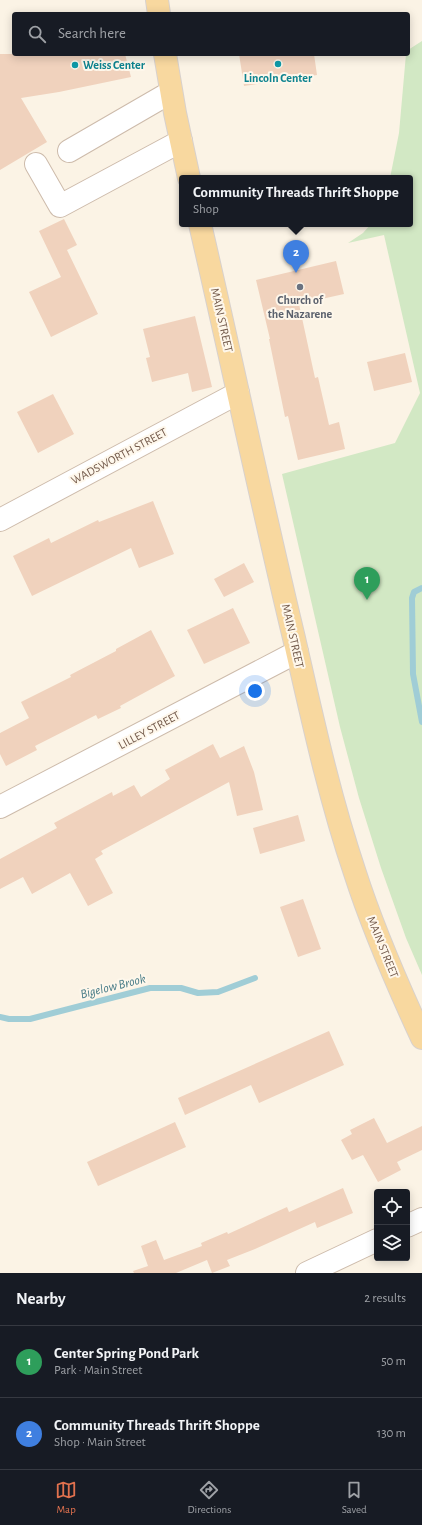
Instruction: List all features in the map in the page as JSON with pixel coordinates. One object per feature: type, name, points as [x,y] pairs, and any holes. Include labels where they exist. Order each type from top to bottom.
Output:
[{"type":"main road","points":[[165,56],[171,92],[188,175]]},
{"type":"main road","name":"MAIN STREET","points":[[201,227],[297,652],[331,792],[347,850],[379,939],[419,1025]]},
{"type":"street","points":[[69,151],[171,92]]},
{"type":"street","points":[[36,164],[60,206],[181,142]]},
{"type":"street","name":"WADSWORTH STREET","points":[[0,520],[238,393]]},
{"type":"street","name":"LILLEY STREET","points":[[0,807],[297,652]]},
{"type":"street","points":[[409,1225],[422,1219]]},
{"type":"street","points":[[307,1273],[374,1241]]},
{"type":"green space","points":[[422,41],[422,975],[406,938],[381,868],[359,798],[340,727],[282,474],[395,443],[420,393],[384,235],[348,243],[363,233],[368,227],[413,227],[413,175],[391,175],[399,133],[406,56],[410,56],[410,49]]},
{"type":"building","points":[[0,54],[12,54],[12,56],[126,56],[131,77],[59,92],[21,98],[47,142],[0,170]]},
{"type":"building","name":"Lincoln Center","points":[[239,56],[314,56],[317,75],[244,86]]},
{"type":"building","points":[[64,219],[77,245],[67,250],[98,314],[51,337],[29,292],[61,277],[39,231]]},
{"type":"building","points":[[336,261],[344,294],[299,304],[315,378],[318,377],[329,425],[339,422],[345,449],[298,460],[288,416],[285,417],[270,339],[256,280]]},
{"type":"building","points":[[195,316],[212,387],[192,392],[188,373],[152,382],[146,358],[150,357],[143,329]]},
{"type":"building","points":[[405,353],[412,382],[374,391],[367,362]]},
{"type":"building","points":[[53,394],[74,434],[38,453],[17,412]]},
{"type":"building","points":[[153,501],[174,554],[139,568],[131,548],[32,596],[13,556],[49,538],[51,543],[98,520],[99,522]]},
{"type":"building","points":[[244,563],[254,582],[224,597],[214,579]]},
{"type":"building","points":[[233,608],[250,643],[204,664],[187,630]]},
{"type":"building","points":[[151,630],[175,676],[120,706],[121,708],[98,719],[96,715],[35,746],[37,750],[6,766],[0,754],[0,733],[29,718],[21,702],[71,677],[70,675],[116,651],[116,649]]},
{"type":"building","points":[[213,744],[220,758],[244,746],[254,772],[263,810],[237,816],[229,782],[101,851],[103,854],[95,859],[113,893],[88,906],[70,873],[32,894],[23,877],[0,889],[0,859],[57,828],[54,823],[112,792],[113,796],[134,785],[141,797],[170,779],[165,770]]},
{"type":"building","points":[[298,815],[305,841],[260,854],[253,828]]},
{"type":"building","points":[[303,899],[321,949],[298,957],[280,907]]},
{"type":"building","points":[[329,1031],[344,1065],[259,1103],[251,1085],[185,1115],[178,1098]]},
{"type":"building","points":[[374,1118],[387,1143],[422,1126],[422,1150],[397,1162],[401,1170],[378,1182],[363,1155],[352,1160],[341,1140],[352,1134],[350,1130]]},
{"type":"building","points":[[175,1122],[186,1147],[98,1186],[87,1162]]},
{"type":"building","points":[[343,1188],[353,1213],[317,1228],[315,1222],[227,1260],[230,1266],[212,1273],[207,1260],[176,1273],[134,1273],[133,1271],[148,1266],[141,1246],[156,1240],[164,1260],[202,1246],[201,1243],[227,1232],[228,1234],[287,1207],[289,1212]]},
{"type":"waterway","points":[[422,588],[414,592],[412,598],[413,674],[422,722]]},
{"type":"waterway","name":"Bigelow Brook","points":[[0,1017],[9,1019],[30,1019],[150,988],[181,988],[198,993],[218,992],[255,978]]},
{"type":"place","name":"Lincoln Center","points":[[278,64]]},
{"type":"place","name":"Weiss Center","points":[[75,65]]},
{"type":"place","name":"Community Threads Thrift Shoppe","points":[[296,273]]},
{"type":"place","name":"Church of the Nazarene","points":[[300,287]]},
{"type":"place","name":"Center Spring Pond Park","points":[[367,600]]}]
